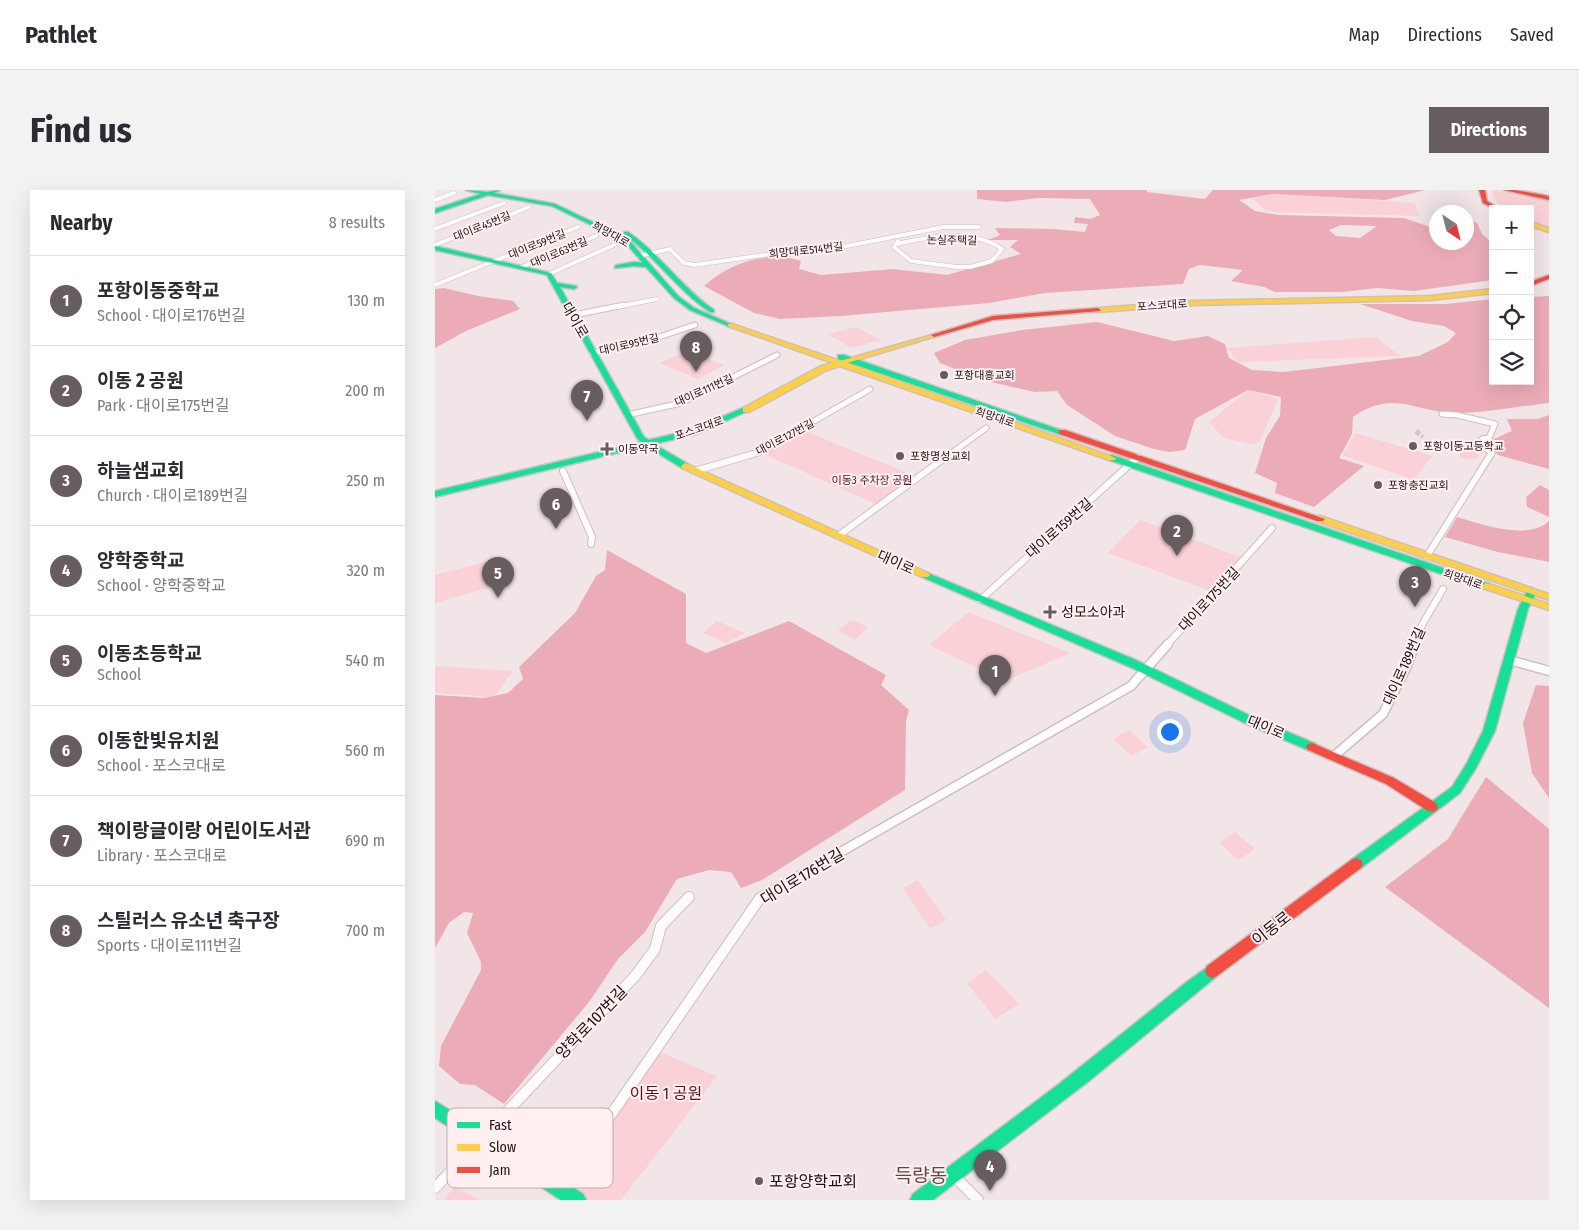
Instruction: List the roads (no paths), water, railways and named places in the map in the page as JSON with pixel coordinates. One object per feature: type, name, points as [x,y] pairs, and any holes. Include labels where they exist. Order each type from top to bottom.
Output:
[{"type":"main road","name":"희망대로","points":[[469,190],[558,202],[576,208],[640,241],[700,304],[713,312],[1090,446]]},
{"type":"main road","points":[[1482,190],[1485,202],[1491,205]]},
{"type":"main road","points":[[1507,190],[1549,198]]},
{"type":"main road","name":"희망대로","points":[[492,192],[559,207],[626,240],[677,297],[692,309],[728,325],[837,364],[1427,556],[1529,596],[1549,607]]},
{"type":"main road","points":[[435,212],[492,192]]},
{"type":"main road","points":[[435,217],[483,198],[492,192]]},
{"type":"main road","points":[[1534,225],[1549,230]]},
{"type":"main road","points":[[435,246],[549,274]]},
{"type":"main road","points":[[617,266],[637,264],[643,261]]},
{"type":"main road","name":"대이로","points":[[549,274],[574,316],[627,415],[641,438],[652,447],[695,471],[838,536],[980,600],[1146,670],[1251,721],[1334,756],[1399,786],[1432,807]]},
{"type":"main road","points":[[1534,283],[1549,277]]},
{"type":"main road","points":[[556,285],[574,287]]},
{"type":"main road","name":"포스코대로","points":[[435,494],[563,472],[652,447],[723,421],[822,369],[849,359],[999,317],[1193,303],[1431,298],[1489,291]]},
{"type":"main road","name":"포스코대로","points":[[435,501],[513,480],[652,447]]},
{"type":"main road","name":"희망대로","points":[[1168,472],[1529,596],[1549,597]]},
{"type":"main road","name":"이동로","points":[[919,1200],[951,1173],[1065,1090],[1173,1000],[1456,790],[1472,765],[1489,732],[1529,596]]},
{"type":"main road","points":[[435,1109],[447,1117]]},
{"type":"main road","points":[[557,1189],[577,1200]]},
{"type":"street","points":[[435,200],[454,193]]},
{"type":"street","points":[[435,229],[505,203]]},
{"type":"street","name":"대이로45번길","points":[[435,246],[529,207]]},
{"type":"street","name":"대이로59번길","points":[[435,285],[578,227]]},
{"type":"street","name":"희망대로514번길","points":[[643,261],[652,254],[670,249],[684,263],[695,265],[784,252],[847,246],[890,236],[944,227],[979,227]]},
{"type":"street","name":"대이로63번길","points":[[522,267],[596,236]]},
{"type":"street","points":[[890,236],[897,243]]},
{"type":"street","name":"논실주택길","points":[[930,238],[973,238],[993,243],[1002,249],[992,260],[986,263],[970,267],[957,267],[911,261],[894,247],[897,243],[930,238]]},
{"type":"street","points":[[549,274],[614,245]]},
{"type":"street","points":[[574,316],[657,299]]},
{"type":"street","name":"대이로95번길","points":[[593,352],[657,338],[695,325]]},
{"type":"street","name":"대이로111번길","points":[[627,415],[681,402],[777,355]]},
{"type":"street","name":"대이로127번길","points":[[695,471],[760,452],[871,389]]},
{"type":"street","points":[[1427,556],[1460,500],[1492,453],[1478,443],[1482,438],[1489,438],[1495,424],[1457,415],[1442,414]]},
{"type":"street","points":[[838,536],[986,428]]},
{"type":"street","name":"대이로159번길","points":[[980,600],[1017,564],[1134,461]]},
{"type":"street","points":[[563,472],[592,538],[591,544]]},
{"type":"street","name":"대이로175번길","points":[[1146,670],[1272,528]]},
{"type":"street","name":"대이로189번길","points":[[1334,756],[1383,714],[1407,666],[1422,625],[1443,589]]},
{"type":"street","points":[[1509,660],[1549,671]]},
{"type":"street","name":"대이로176번길","points":[[613,1112],[760,898],[1115,696],[1131,686],[1146,670]]},
{"type":"street","name":"양학로107번길","points":[[510,1108],[636,976],[655,949],[661,926],[689,897]]},
{"type":"street","points":[[951,1173],[978,1200]]},
{"type":"street","name":"양학로107번길","points":[[435,1188],[447,1175]]},
{"type":"tunnel","points":[[1416,431],[1423,437]]},
{"type":"place","name":"스틸러스 유소년 축구장","points":[[696,372]]},
{"type":"place","name":"포항대흥교회","points":[[944,375]]},
{"type":"place","name":"책이랑글이랑 어린이도서관","points":[[587,421]]},
{"type":"place","name":"포항이동고등학교","points":[[1413,446]]},
{"type":"place","name":"이동약국","points":[[607,449]]},
{"type":"place","name":"포항명성교회","points":[[900,456]]},
{"type":"place","name":"포항충진교회","points":[[1378,485]]},
{"type":"place","name":"이동한빛유치원","points":[[556,529]]},
{"type":"place","name":"이동 2 공원","points":[[1177,556]]},
{"type":"place","name":"이동초등학교","points":[[498,598]]},
{"type":"place","name":"하늘샘교회","points":[[1415,607]]},
{"type":"place","name":"성모소아과","points":[[1050,612]]},
{"type":"place","name":"포항이동중학교","points":[[995,696]]},
{"type":"place","name":"포항양학교회","points":[[759,1181]]},
{"type":"place","name":"양학중학교","points":[[990,1191]]},
{"type":"district","name":"득량동","points":[[921,1175]]},
{"type":"park label","name":"이동3 주차장 공원","points":[[872,480]]},
{"type":"park label","name":"이동 1 공원","points":[[666,1093]]}]
